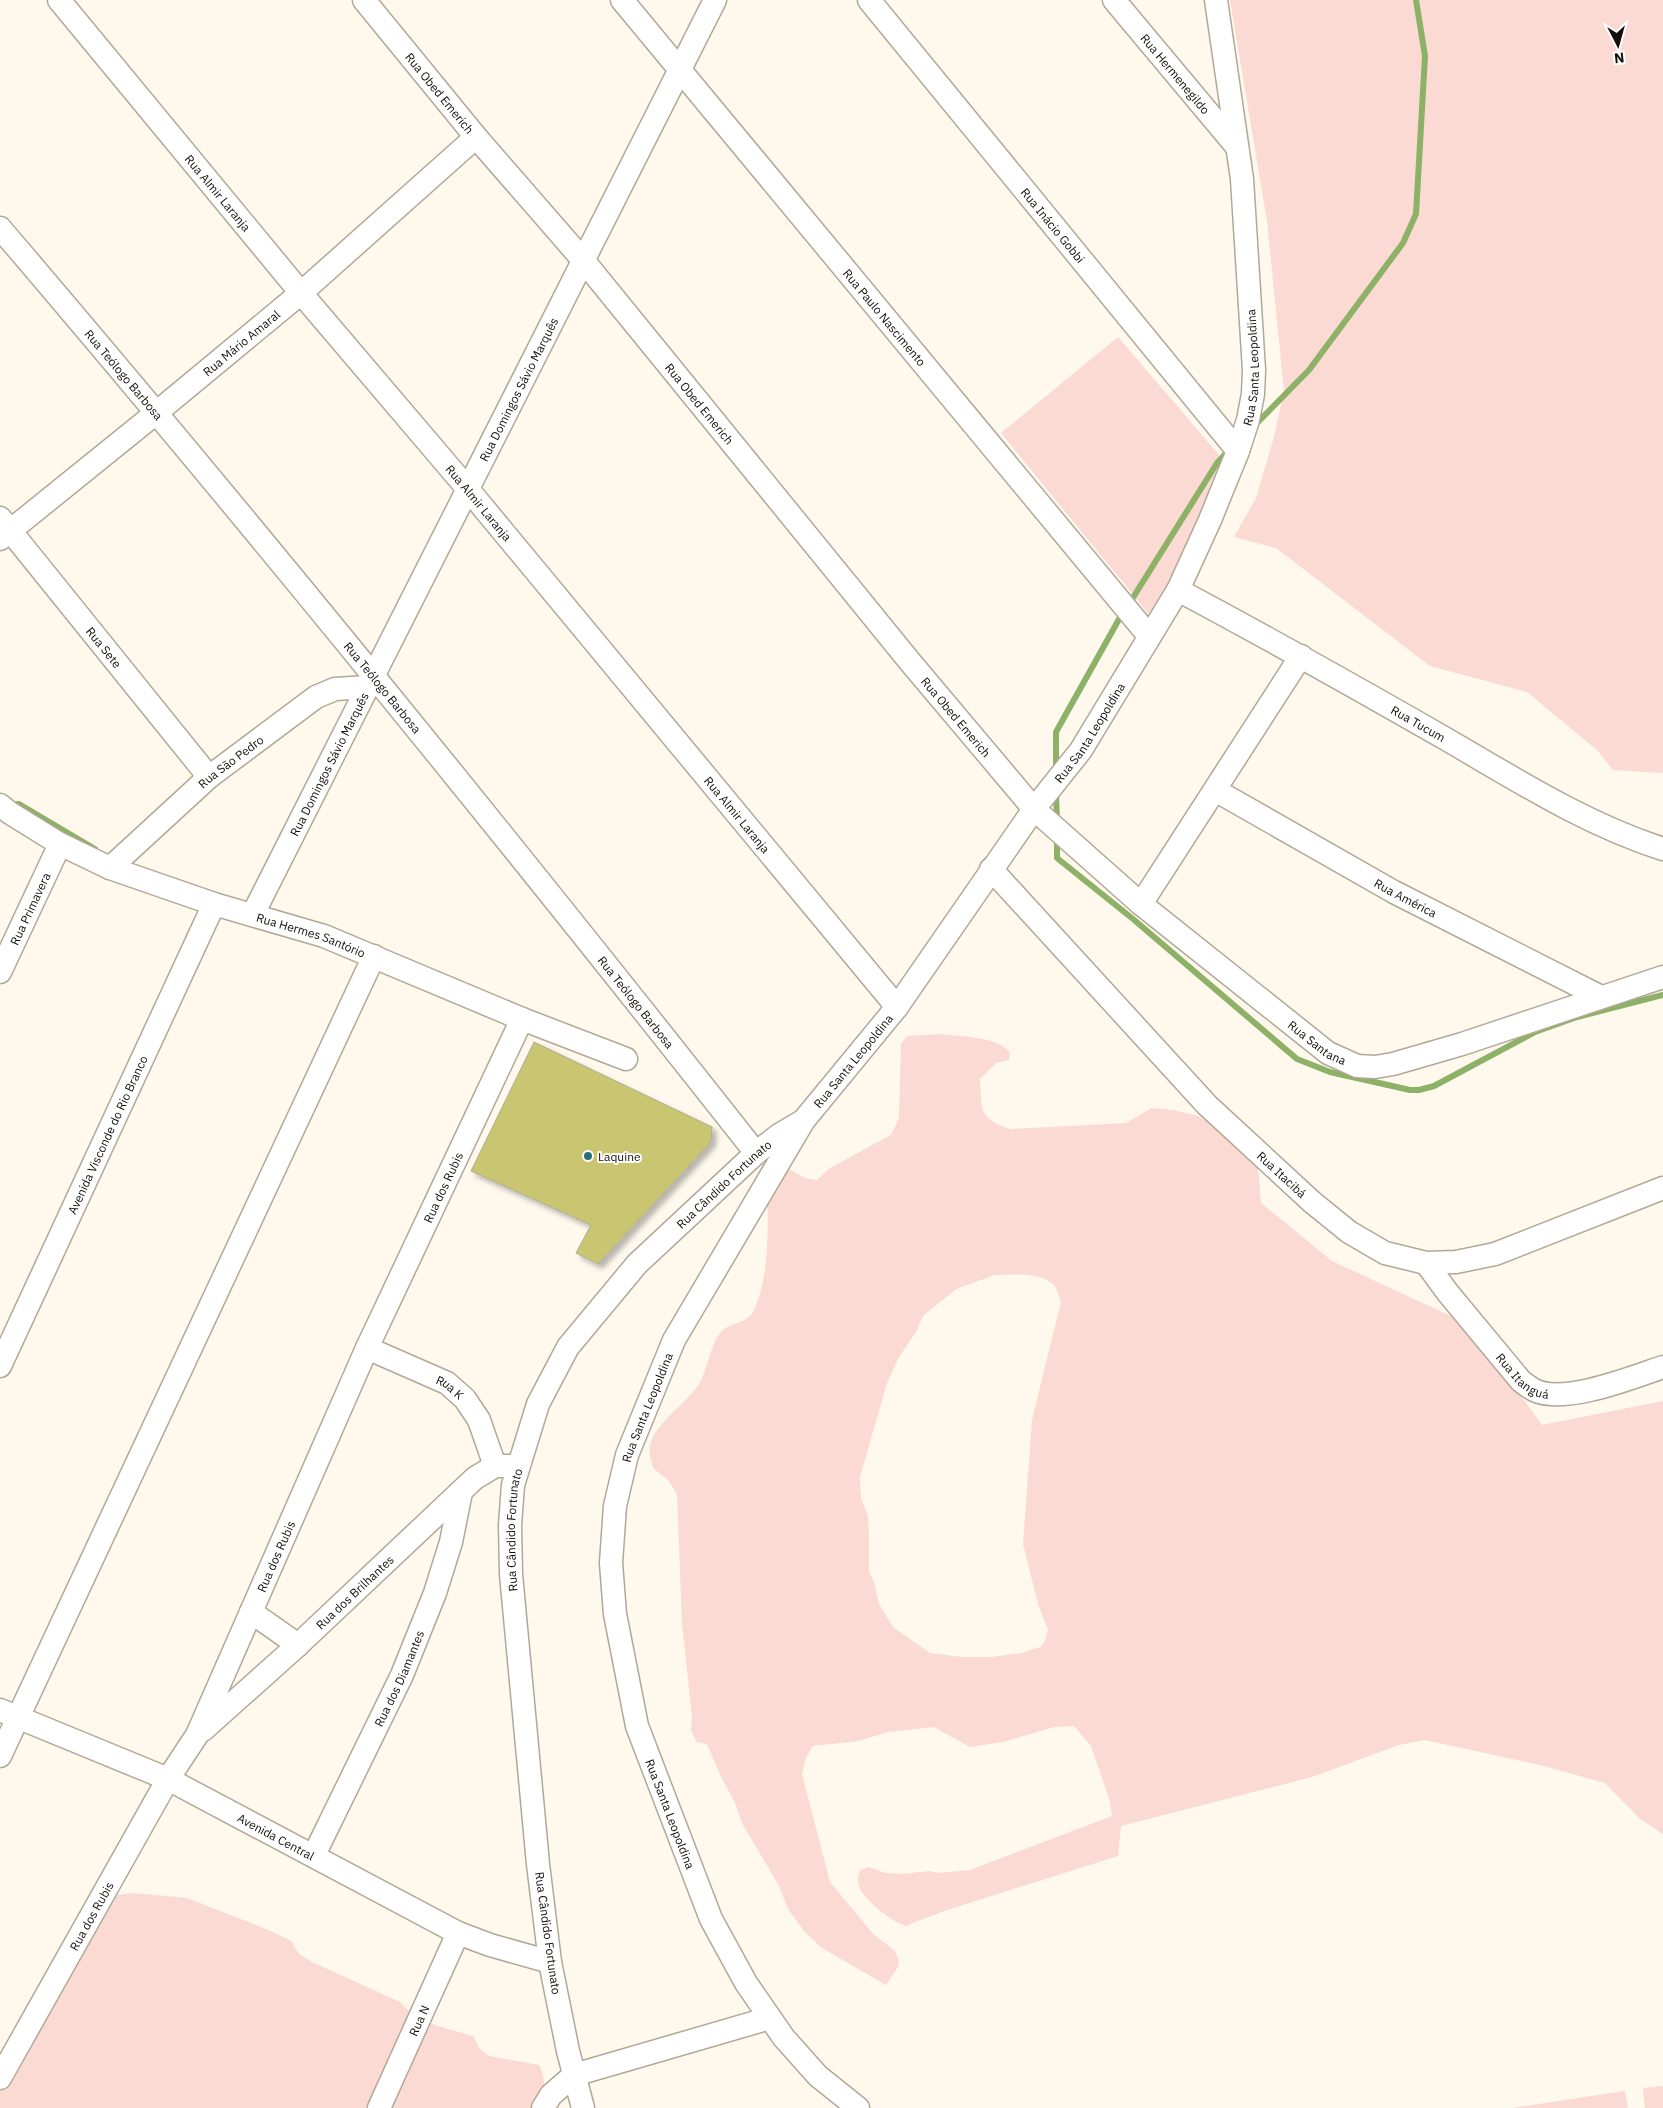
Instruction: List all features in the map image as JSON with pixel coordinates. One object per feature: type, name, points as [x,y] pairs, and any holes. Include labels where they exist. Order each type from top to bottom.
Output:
[{"type":"street","name":"Rua Almir Laranja","points":[[58,0],[301,293],[467,488],[896,1007]]},
{"type":"street","name":"Rua Obed Emerich","points":[[364,0],[476,138],[583,260],[911,663],[1034,808]]},
{"type":"street","name":"Rua Paulo Nascimento","points":[[622,0],[1149,636]]},
{"type":"street","name":"Rua Domingos Sávio Marquês","points":[[253,914],[715,0]]},
{"type":"street","name":"Rua Inácio Gobbi","points":[[870,0],[1238,450]]},
{"type":"street","name":"Rua Hermenegildo","points":[[1114,0],[1237,147]]},
{"type":"street","name":"Rua Santa Leopoldina","points":[[858,2108],[818,2076],[784,2038],[746,1983],[711,1919],[637,1726],[615,1614],[611,1563],[615,1506],[627,1455],[674,1340],[804,1120],[896,1007],[1034,808],[1081,750],[1178,590],[1238,450],[1248,420],[1253,394],[1254,370],[1242,179],[1216,0]]},
{"type":"street","name":"Rua Mário Amaral","points":[[3,529],[156,413],[301,293],[476,138]]},
{"type":"street","name":"Rua Teólogo Barbosa","points":[[0,228],[156,413],[371,681],[756,1153]]},
{"type":"street","name":"Rua Sete","points":[[3,529],[209,777]]},
{"type":"street","name":"Rua Tucum","points":[[1178,590],[1301,656],[1577,814],[1631,839],[1663,849]]},
{"type":"street","points":[[1141,904],[1301,656]]},
{"type":"street","name":"Rua São Pedro","points":[[110,868],[209,777],[316,697],[371,681]]},
{"type":"street","name":"Rua América","points":[[1215,790],[1394,892],[1601,997]]},
{"type":"street","name":"Rua Santana","points":[[1034,808],[1141,904],[1328,1053],[1358,1066],[1374,1067],[1393,1064],[1462,1044],[1663,977]]},
{"type":"street","name":"Rua Hermes Santório","points":[[3,811],[60,844],[110,868],[214,904],[324,936],[626,1059]]},
{"type":"street","name":"Rua Primavera","points":[[0,972],[60,844]]},
{"type":"street","name":"Rua Itacibá","points":[[991,869],[1208,1106],[1312,1202],[1349,1232],[1385,1253],[1426,1263],[1456,1262],[1495,1254],[1663,1188]]},
{"type":"street","name":"Avenida Visconde do Rio Branco","points":[[0,1366],[214,904]]},
{"type":"street","points":[[0,1756],[10,1714],[374,956]]},
{"type":"street","name":"Rua dos Rubis","points":[[0,2078],[168,1779],[197,1735],[367,1348],[522,1018]]},
{"type":"street","name":"Rua Cândido Fortunato","points":[[583,2108],[574,2075],[550,1962],[538,1864],[511,1574],[510,1525],[518,1466],[538,1404],[568,1347],[637,1264],[756,1153],[779,1135],[804,1120]]},
{"type":"street","name":"Rua Itanguá","points":[[1426,1263],[1448,1293],[1521,1381],[1535,1391],[1560,1394],[1601,1387],[1663,1367]]},
{"type":"street","name":"Rua K","points":[[367,1348],[447,1383],[465,1399],[479,1420],[496,1466]]},
{"type":"street","points":[[496,1466],[518,1466]]},
{"type":"street","name":"Rua dos Brilhantes","points":[[197,1735],[298,1645],[475,1478],[496,1466]]},
{"type":"street","name":"Rua dos Diamantes","points":[[314,1855],[405,1666],[435,1593],[451,1542],[460,1492]]},
{"type":"street","points":[[251,1612],[298,1645]]},
{"type":"street","name":"Avenida Central","points":[[10,1714],[168,1779],[458,1933],[490,1945],[550,1962]]},
{"type":"street","name":"Rua N","points":[[379,2108],[458,1933]]},
{"type":"street","points":[[543,2108],[551,2095],[574,2075],[770,2018]]},
{"type":"shaded area","points":[[1230,0],[1663,0],[1663,773],[1613,770],[1598,751],[1527,692],[1430,666],[1276,548],[1234,537],[1256,498],[1274,437],[1284,391],[1267,221]]},
{"type":"shaded area","points":[[1118,337],[1225,462],[1152,618],[1001,433]]},
{"type":"shaded area","points":[[942,1034],[978,1038],[996,1043],[1010,1052],[1009,1060],[996,1063],[980,1079],[983,1111],[992,1121],[1010,1129],[1126,1123],[1152,1108],[1174,1110],[1198,1116],[1216,1127],[1258,1166],[1261,1203],[1332,1261],[1470,1325],[1542,1425],[1663,1401],[1663,1834],[1640,1819],[1605,1783],[1540,1765],[1425,1740],[1399,1745],[1312,1777],[1121,1826],[1118,1856],[947,1910],[907,1926],[888,1917],[863,1894],[858,1884],[860,1870],[869,1867],[885,1873],[902,1874],[970,1870],[1112,1816],[1110,1801],[1091,1746],[1074,1726],[1054,1727],[1003,1742],[970,1747],[934,1727],[888,1732],[858,1741],[813,1746],[806,1758],[802,1774],[830,1882],[873,1934],[894,1950],[899,1960],[898,1967],[886,1985],[822,1948],[804,1931],[788,1909],[779,1886],[742,1823],[735,1803],[721,1777],[707,1744],[697,1742],[691,1731],[692,1717],[682,1623],[677,1494],[668,1480],[653,1468],[650,1448],[653,1438],[664,1421],[699,1384],[720,1334],[729,1326],[747,1318],[756,1305],[761,1292],[766,1262],[768,1230],[767,1185],[783,1166],[805,1178],[817,1180],[830,1168],[891,1135],[899,1118],[901,1044],[907,1036]],"holes":[[[1017,1274],[1040,1277],[1053,1284],[1061,1302],[1032,1420],[1023,1544],[1038,1604],[1048,1630],[1044,1643],[1040,1647],[1022,1653],[991,1657],[962,1657],[930,1653],[893,1627],[879,1604],[874,1582],[869,1572],[868,1516],[861,1498],[860,1477],[887,1383],[899,1357],[916,1332],[923,1316],[956,1289],[995,1275]]]},
{"type":"shaded area","points":[[133,1893],[187,1898],[271,1931],[291,1941],[299,1954],[312,1962],[400,2002],[424,2020],[443,2028],[473,2036],[480,2049],[489,2056],[539,2065],[544,2086],[543,2097],[538,2108],[0,2108],[0,2088],[104,1902],[116,1895]]},
{"type":"shaded area","points":[[1663,2086],[1663,2108],[1645,2108],[1643,2088]]},
{"type":"shaded area","points":[[1625,2091],[1628,2108],[1512,2108]]},
{"type":"building","name":"Laquine","points":[[534,1042],[712,1127],[711,1142],[598,1264],[576,1253],[591,1225],[471,1171]]},
{"type":"waterway","points":[[1255,425],[1309,370],[1403,243],[1416,214],[1425,56],[1416,0]]},
{"type":"waterway","points":[[1129,604],[1217,463],[1230,449]]},
{"type":"waterway","points":[[1056,770],[1056,732],[1123,612]]},
{"type":"waterway","points":[[1056,792],[1057,822]]},
{"type":"waterway","points":[[10,805],[19,804],[95,849]]},
{"type":"waterway","points":[[1057,837],[1057,858],[1133,919],[1297,1059],[1330,1072],[1410,1090],[1419,1090],[1434,1086],[1535,1032],[1577,1017],[1663,995]]},
{"type":"place","name":"Laquine","points":[[588,1156]]}]
